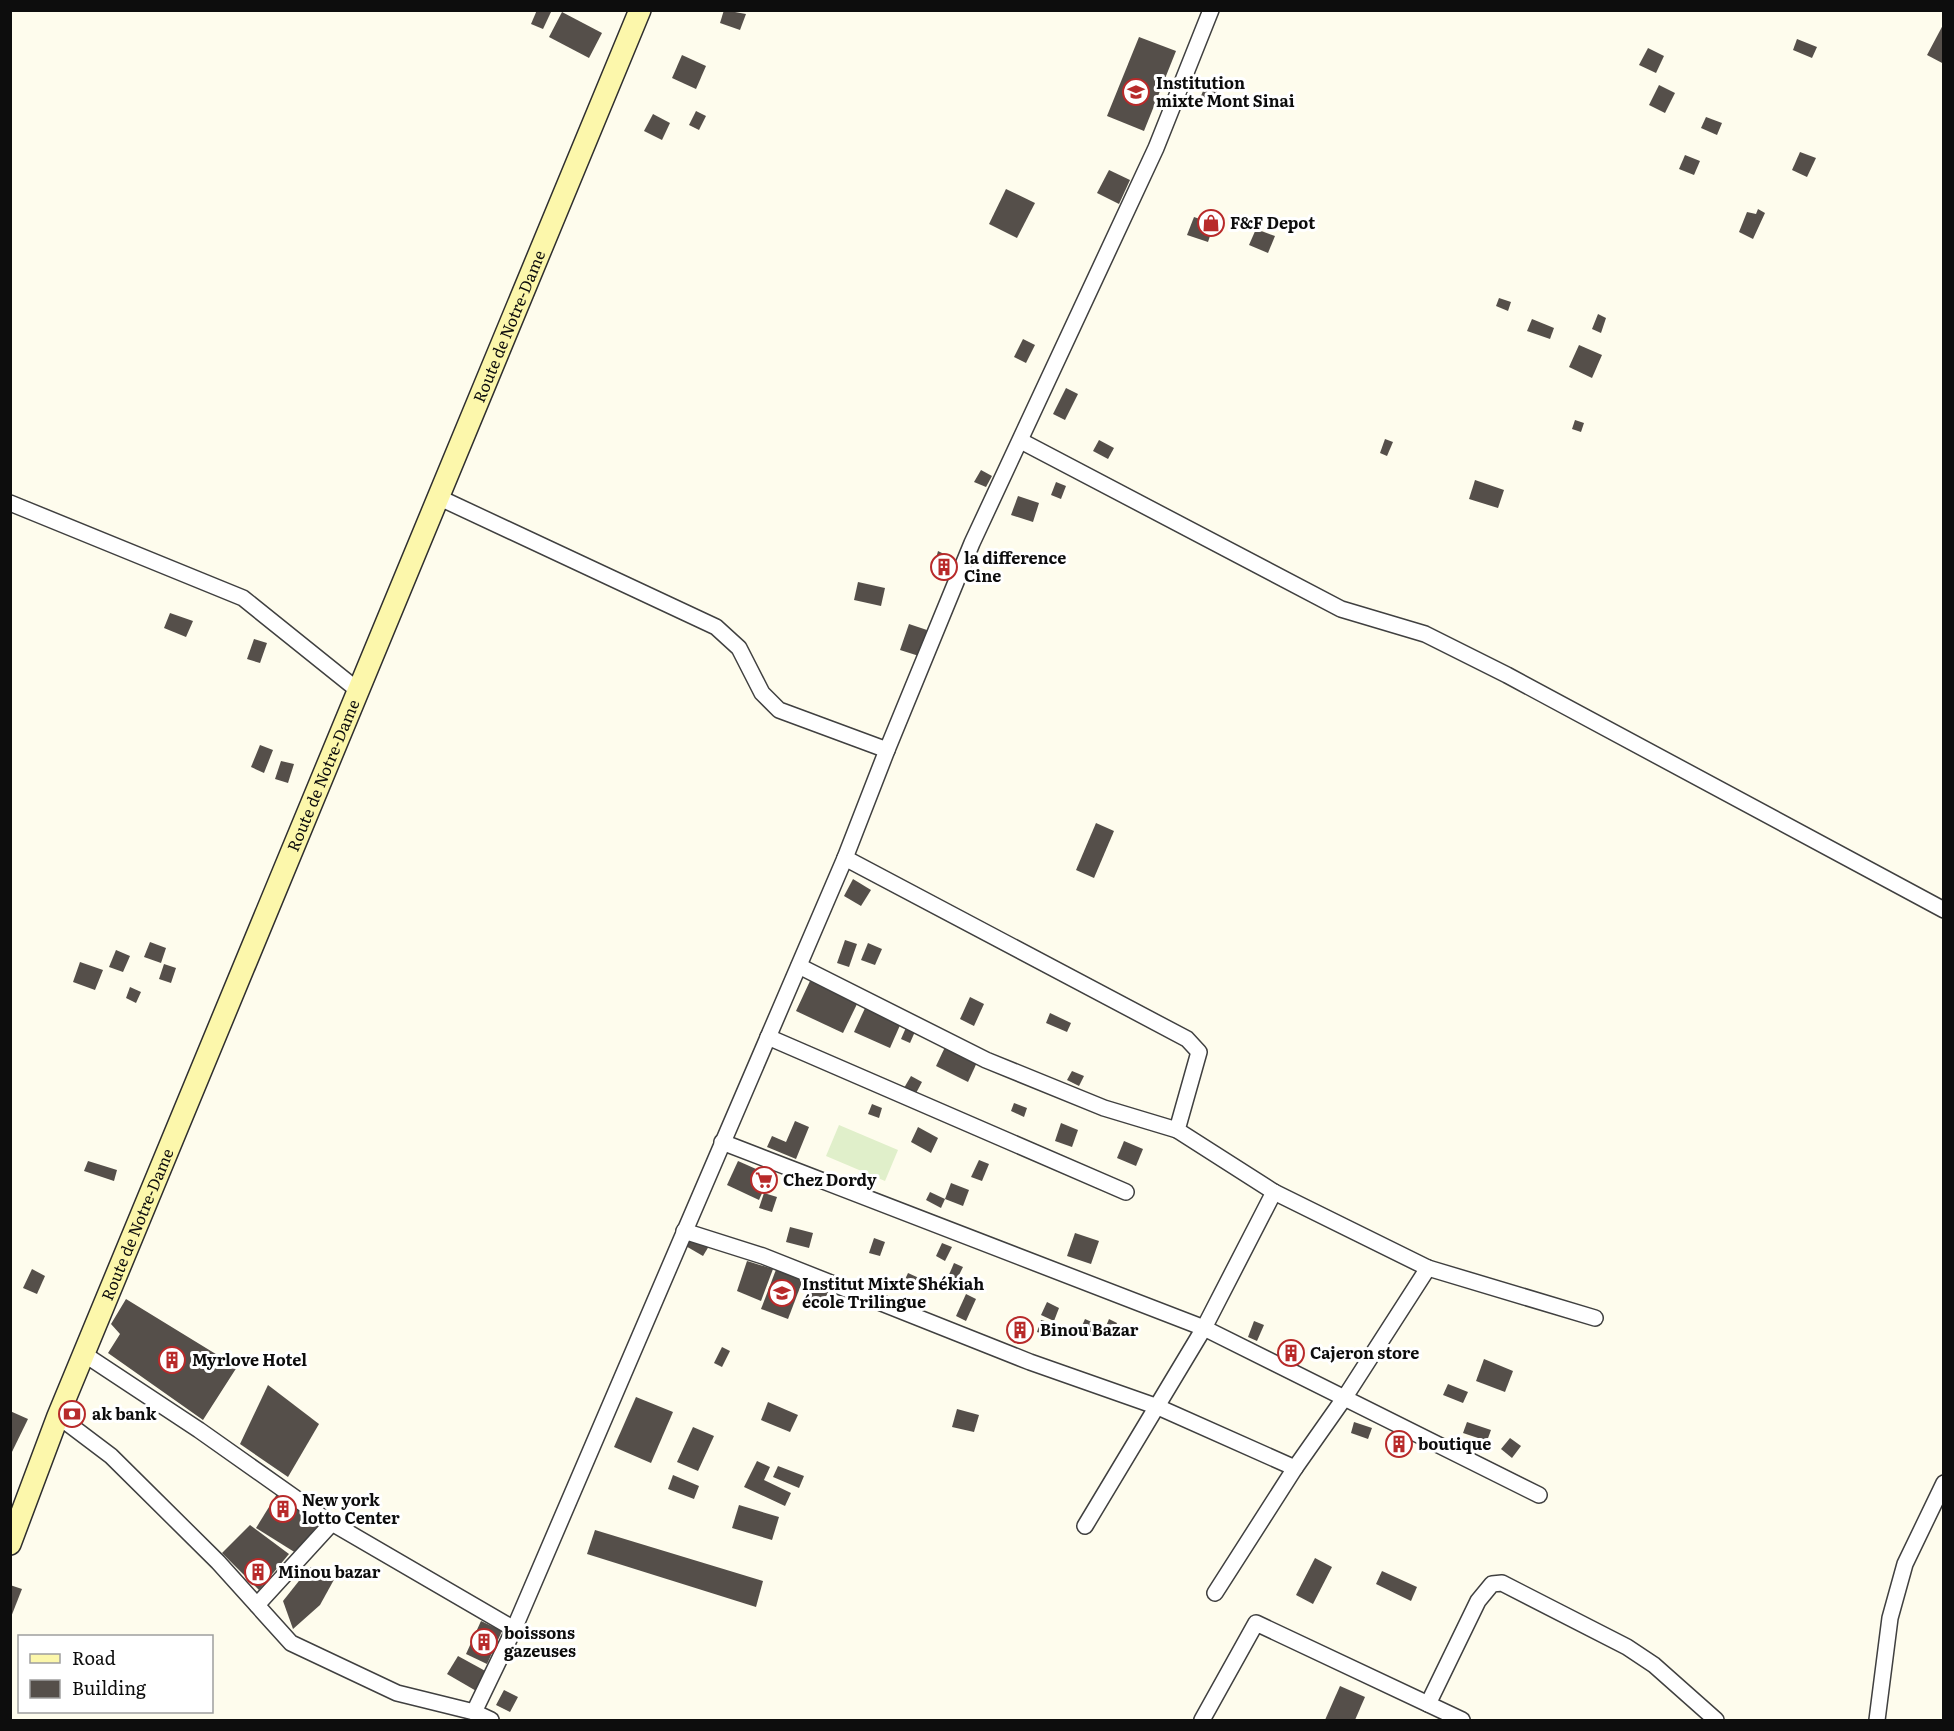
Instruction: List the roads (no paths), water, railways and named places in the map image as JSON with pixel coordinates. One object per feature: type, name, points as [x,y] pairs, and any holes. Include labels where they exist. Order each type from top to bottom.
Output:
[{"type":"street","name":"Route de Notre-Dame","points":[[10,1544],[58,1416],[360,692],[640,10]]},
{"type":"street","points":[[474,1712],[514,1629],[799,966],[972,543],[1156,147],[1210,10]]},
{"type":"street","points":[[1021,441],[1341,609],[1425,634],[1508,675],[1944,910]]},
{"type":"street","points":[[440,498],[716,627],[739,648],[762,693],[778,710],[886,750]]},
{"type":"street","points":[[10,504],[243,598],[360,692]]},
{"type":"street","points":[[845,858],[1187,1039],[1199,1052],[1177,1130]]},
{"type":"street","points":[[799,966],[986,1060],[1104,1108],[1177,1130],[1274,1192],[1428,1268],[1595,1318]]},
{"type":"street","points":[[768,1037],[1126,1191]]},
{"type":"street","points":[[722,1142],[1204,1328],[1539,1495]]},
{"type":"street","points":[[1084,1526],[1204,1328],[1274,1192]]},
{"type":"street","points":[[684,1231],[763,1256],[1030,1362],[1158,1407],[1295,1468]]},
{"type":"street","points":[[1215,1593],[1428,1268]]},
{"type":"street","points":[[84,1354],[199,1430],[332,1523],[514,1629]]},
{"type":"street","points":[[58,1416],[111,1456],[218,1562],[291,1643],[397,1693],[474,1712],[491,1720]]},
{"type":"street","points":[[1877,1720],[1893,1607],[1905,1564],[1944,1483]]},
{"type":"street","points":[[257,1605],[332,1523]]},
{"type":"street","points":[[1428,1704],[1478,1601],[1492,1584],[1502,1583],[1645,1659],[1716,1720]]},
{"type":"street","points":[[1202,1720],[1256,1623],[1463,1720]]},
{"type":"place","name":"Institution mixte Mont Sinai","points":[[1136,92]]},
{"type":"place","name":"F&F Depot","points":[[1211,223]]},
{"type":"place","name":"la difference Cine","points":[[944,567]]},
{"type":"place","name":"Chez Dordy","points":[[764,1180]]},
{"type":"place","name":"Institut Mixte Shékiah école Trilingue","points":[[782,1293]]},
{"type":"place","name":"Binou Bazar","points":[[1020,1330]]},
{"type":"place","name":"Cajeron store","points":[[1291,1353]]},
{"type":"place","name":"Myrlove Hotel","points":[[172,1360]]},
{"type":"place","name":"ak bank","points":[[72,1414]]},
{"type":"place","name":"boutique","points":[[1399,1444]]},
{"type":"place","name":"New york lotto Center","points":[[283,1509]]},
{"type":"place","name":"Minou bazar","points":[[258,1572]]},
{"type":"place","name":"boissons gazeuses","points":[[484,1642]]}]
